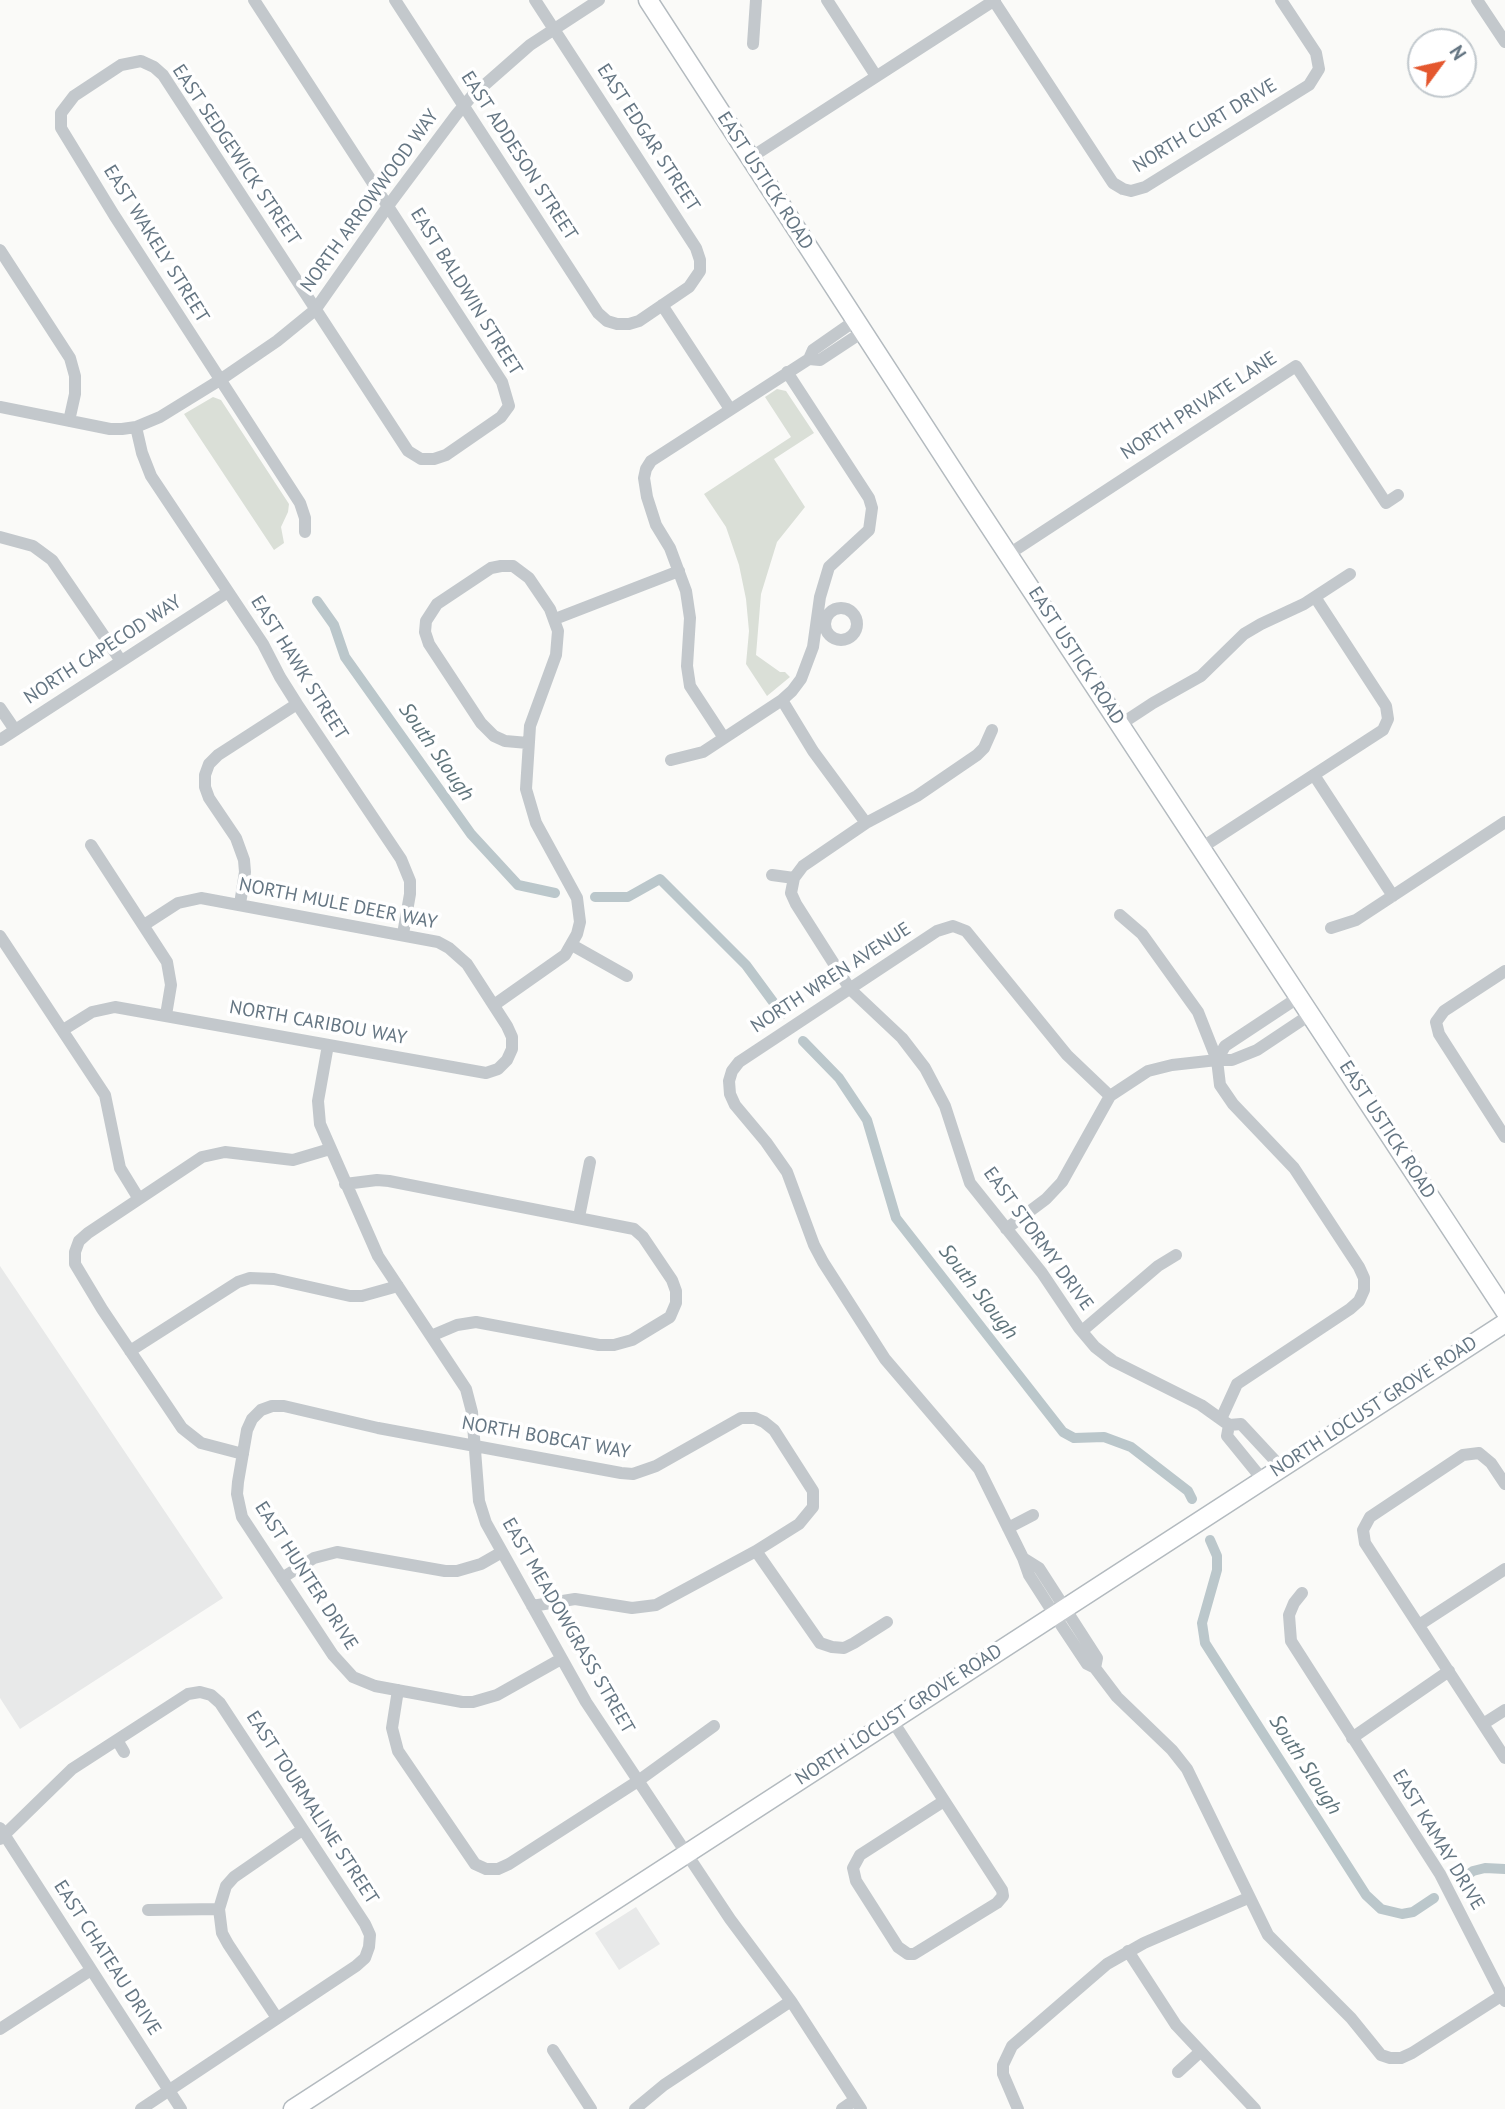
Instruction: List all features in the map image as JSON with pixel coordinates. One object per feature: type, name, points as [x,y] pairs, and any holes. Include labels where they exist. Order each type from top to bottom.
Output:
[{"type":"main road","name":"EAST USTICK ROAD","points":[[648,0],[1505,1311]]},
{"type":"main road","name":"NORTH LOCUST GROVE ROAD","points":[[293,2109],[1505,1323]]},
{"type":"street","name":"EAST BALDWIN STREET","points":[[254,0],[502,382],[509,406],[501,417],[446,455],[434,459]]},
{"type":"street","name":"EAST ADDESON STREET","points":[[395,0],[598,313],[607,321],[629,324],[639,321],[662,305]]},
{"type":"street","name":"EAST EDGAR STREET","points":[[535,0],[696,248],[700,271],[690,287],[662,305]]},
{"type":"street","name":"NORTH ARROWWOOD WAY","points":[[0,407],[110,429],[136,427],[160,416],[220,380],[277,341],[315,310],[463,105],[511,60],[599,0]]},
{"type":"street","points":[[753,44],[756,0]]},
{"type":"street","points":[[827,0],[876,76]]},
{"type":"street","name":"NORTH CURT DRIVE","points":[[750,158],[995,0],[1113,183],[1130,191],[1145,187],[1308,85],[1319,69],[1316,53],[1281,0]]},
{"type":"street","points":[[1477,0],[1505,42]]},
{"type":"street","name":"EAST WAKELY STREET","points":[[154,67],[141,61],[121,65],[74,96],[61,113],[61,128],[300,503],[305,518],[305,532]]},
{"type":"street","name":"EAST SEDGEWICK STREET","points":[[154,67],[163,75],[408,451],[421,459],[434,459]]},
{"type":"street","points":[[0,250],[70,358],[75,376],[75,394],[69,421]]},
{"type":"street","points":[[662,305],[730,409]]},
{"type":"street","points":[[724,738],[690,686],[687,666],[690,618],[686,591],[670,548],[656,525],[647,497],[644,478],[646,469],[651,461],[809,359],[813,350],[860,326]]},
{"type":"street","name":"NORTH PRIVATE LANE","points":[[1009,554],[1296,366],[1386,503],[1398,495]]},
{"type":"street","points":[[671,760],[702,752],[782,700],[801,679],[821,620],[829,567],[870,530],[872,516],[869,499],[787,372]]},
{"type":"street","name":"EAST HAWK STREET","points":[[136,427],[145,464],[151,476],[263,644],[279,677],[407,870],[410,894],[403,934]]},
{"type":"street","points":[[0,537],[33,546],[52,560],[121,661]]},
{"type":"street","points":[[494,1005],[556,963],[572,945],[580,922],[578,898],[531,812],[526,789],[528,743],[533,715],[556,655],[558,643],[555,620],[529,578],[513,566],[491,568],[437,604],[426,621],[425,632],[429,644],[481,723],[494,736],[505,741],[528,743]]},
{"type":"street","points":[[555,620],[679,571]]},
{"type":"street","points":[[1121,724],[1200,676],[1244,634],[1315,597],[1350,574]]},
{"type":"street","name":"NORTH CAPECOD WAY","points":[[0,740],[228,592]]},
{"type":"street","points":[[1201,848],[1383,730],[1388,719],[1385,706],[1315,597]]},
{"type":"street","points":[[782,700],[813,751],[866,823]]},
{"type":"street","points":[[240,904],[244,860],[236,838],[209,798],[205,775],[209,764],[218,755],[297,704]]},
{"type":"street","points":[[0,708],[15,730]]},
{"type":"street","points":[[772,875],[794,878],[803,866],[866,823],[917,796],[977,755],[984,748],[992,730]]},
{"type":"street","points":[[1314,775],[1393,896]]},
{"type":"street","points":[[1331,928],[1356,920],[1505,822]]},
{"type":"street","points":[[90,845],[161,951],[170,973],[171,985],[166,1015]]},
{"type":"street","name":"EAST STORMY DRIVE","points":[[794,878],[791,893],[796,904],[850,989],[902,1038],[925,1069],[945,1106],[970,1183],[1042,1273],[1094,1347],[1113,1361],[1201,1405],[1225,1422],[1241,1424],[1281,1467]]},
{"type":"street","name":"NORTH MULE DEER WAY","points":[[144,925],[178,903],[201,898],[438,942],[449,947],[467,964],[494,1005]]},
{"type":"street","points":[[1120,915],[1142,934],[1198,1012],[1217,1060],[1220,1085],[1233,1104],[1301,1177],[1364,1278],[1364,1290],[1359,1301],[1350,1309],[1237,1384],[1225,1422],[1227,1436],[1262,1479]]},
{"type":"street","name":"NORTH WREN AVENUE","points":[[1008,1528],[979,1469],[898,1376],[823,1262],[787,1172],[735,1105],[730,1094],[729,1081],[739,1062],[937,932],[953,926],[966,931],[1067,1055],[1110,1096]]},
{"type":"street","points":[[0,936],[105,1095],[120,1168],[139,1199]]},
{"type":"street","points":[[572,945],[627,976]]},
{"type":"street","points":[[1505,971],[1444,1011],[1436,1022],[1439,1034],[1505,1138]]},
{"type":"street","points":[[1217,1060],[1225,1046],[1299,997]]},
{"type":"street","name":"NORTH CARIBOU WAY","points":[[63,1030],[103,1008],[127,1008],[486,1073],[498,1069],[507,1060],[512,1049],[512,1037],[494,1005]]},
{"type":"street","points":[[1006,1229],[1046,1199],[1062,1182],[1110,1096],[1148,1071],[1172,1065],[1233,1060],[1257,1051],[1311,1014]]},
{"type":"street","name":"EAST MEADOWGRASS STREET","points":[[328,1045],[319,1089],[318,1112],[330,1149],[378,1256],[466,1389],[472,1412],[482,1512],[586,1702],[730,1919],[791,2001],[858,2105]]},
{"type":"street","points":[[243,1454],[201,1443],[182,1429],[75,1264],[75,1252],[79,1241],[88,1233],[202,1157],[213,1153],[237,1153],[281,1161],[330,1149]]},
{"type":"street","points":[[579,1217],[590,1162]]},
{"type":"street","points":[[345,1184],[389,1181],[634,1229],[643,1237],[672,1280],[676,1291],[676,1303],[670,1317],[632,1340],[614,1345],[599,1345],[476,1322],[457,1325],[431,1336]]},
{"type":"street","points":[[1082,1331],[1158,1266],[1176,1255]]},
{"type":"street","points":[[130,1351],[238,1282],[250,1278],[274,1279],[349,1296],[374,1294],[398,1286]]},
{"type":"street","name":"NORTH BOBCAT WAY","points":[[243,1454],[247,1430],[252,1419],[261,1410],[284,1406],[378,1428],[633,1474],[656,1466],[741,1418],[755,1418],[774,1430],[810,1485],[814,1504],[799,1524],[756,1551]]},
{"type":"street","points":[[1505,1484],[1491,1463],[1479,1453],[1463,1455],[1370,1517],[1363,1530],[1365,1543],[1505,1758]]},
{"type":"street","name":"EAST HUNTER DRIVE","points":[[243,1454],[237,1482],[238,1506],[242,1517],[344,1670],[364,1683],[474,1702],[497,1695],[562,1659]]},
{"type":"street","points":[[1033,1515],[1008,1528],[1023,1558],[1039,1568],[1059,1611],[1097,1658],[1095,1668],[1117,1697],[1172,1750],[1186,1769],[1261,1924],[1276,1946],[1351,2018],[1381,2055],[1401,2058],[1412,2053],[1503,1999]]},
{"type":"street","points":[[532,1606],[575,1598],[632,1608],[656,1605],[756,1551],[820,1643],[844,1648],[887,1622]]},
{"type":"street","points":[[282,1578],[314,1558],[337,1552],[457,1571],[469,1569],[502,1552]]},
{"type":"street","points":[[1419,1625],[1505,1569]]},
{"type":"street","name":"EAST KAMAY DRIVE","points":[[1302,1593],[1289,1615],[1291,1641],[1440,1874],[1503,1999]]},
{"type":"street","points":[[1352,1738],[1449,1671]]},
{"type":"street","points":[[398,1690],[393,1728],[398,1751],[475,1864],[486,1869],[498,1869],[509,1864],[638,1781],[714,1726]]},
{"type":"street","name":"EAST TOURMALINE STREET","points":[[117,1740],[188,1694],[200,1692],[211,1695],[235,1724],[365,1924],[370,1935],[365,1958],[277,2018]]},
{"type":"street","points":[[1483,1724],[1505,1710]]},
{"type":"street","points":[[892,1720],[1002,1890],[1003,1896],[997,1903],[914,1954],[908,1954],[898,1947],[856,1881],[853,1868],[860,1855],[944,1801]]},
{"type":"street","points":[[2,1835],[63,1776],[117,1740],[124,1752]]},
{"type":"street","points":[[141,2109],[277,2018],[228,1944],[219,1922],[219,1909],[226,1886],[234,1877],[302,1830]]},
{"type":"street","name":"EAST CHATEAU DRIVE","points":[[2,1835],[181,2109]]},
{"type":"street","points":[[1018,2109],[1005,2082],[1003,2065],[1012,2046],[1092,1975],[1128,1951],[1248,1898]]},
{"type":"street","points":[[148,1910],[219,1909]]},
{"type":"street","points":[[1128,1951],[1176,2025],[1255,2109]]},
{"type":"street","points":[[0,2029],[91,1970]]},
{"type":"street","points":[[635,2109],[664,2085],[791,2001]]},
{"type":"street","points":[[553,2050],[591,2109]]},
{"type":"street","points":[[1178,2073],[1200,2052]]},
{"type":"street","points":[[842,2109],[858,2105]]},
{"type":"shaded area","points":[[777,389],[786,391],[814,433],[774,459],[805,507],[777,542],[761,594],[756,655],[790,677],[767,696],[746,664],[749,631],[739,565],[726,527],[704,494],[791,437],[765,397]]},
{"type":"shaded area","points":[[213,397],[221,400],[289,504],[281,527],[284,543],[274,550],[184,414]]},
{"type":"shaded area","points":[[0,1266],[223,1598],[20,1729],[0,1698]]},
{"type":"shaded area","points":[[636,1907],[660,1944],[619,1970],[595,1933]]},
{"type":"waterway","name":"South Slough","points":[[317,601],[334,625],[345,657],[471,834],[518,885],[555,893]]},
{"type":"waterway","name":"South Slough","points":[[595,897],[628,897],[660,879],[746,965],[782,1014]]},
{"type":"waterway","name":"South Slough","points":[[803,1041],[839,1078],[867,1120],[896,1218],[1063,1432],[1074,1438],[1104,1437],[1131,1447],[1188,1491],[1192,1499]]},
{"type":"waterway","name":"South Slough","points":[[1210,1540],[1217,1556],[1217,1570],[1202,1623],[1205,1643],[1366,1895],[1381,1909],[1402,1914],[1413,1912],[1434,1898]]},
{"type":"waterway","name":"South Slough","points":[[1462,1879],[1473,1871],[1485,1868],[1505,1869]]}]
